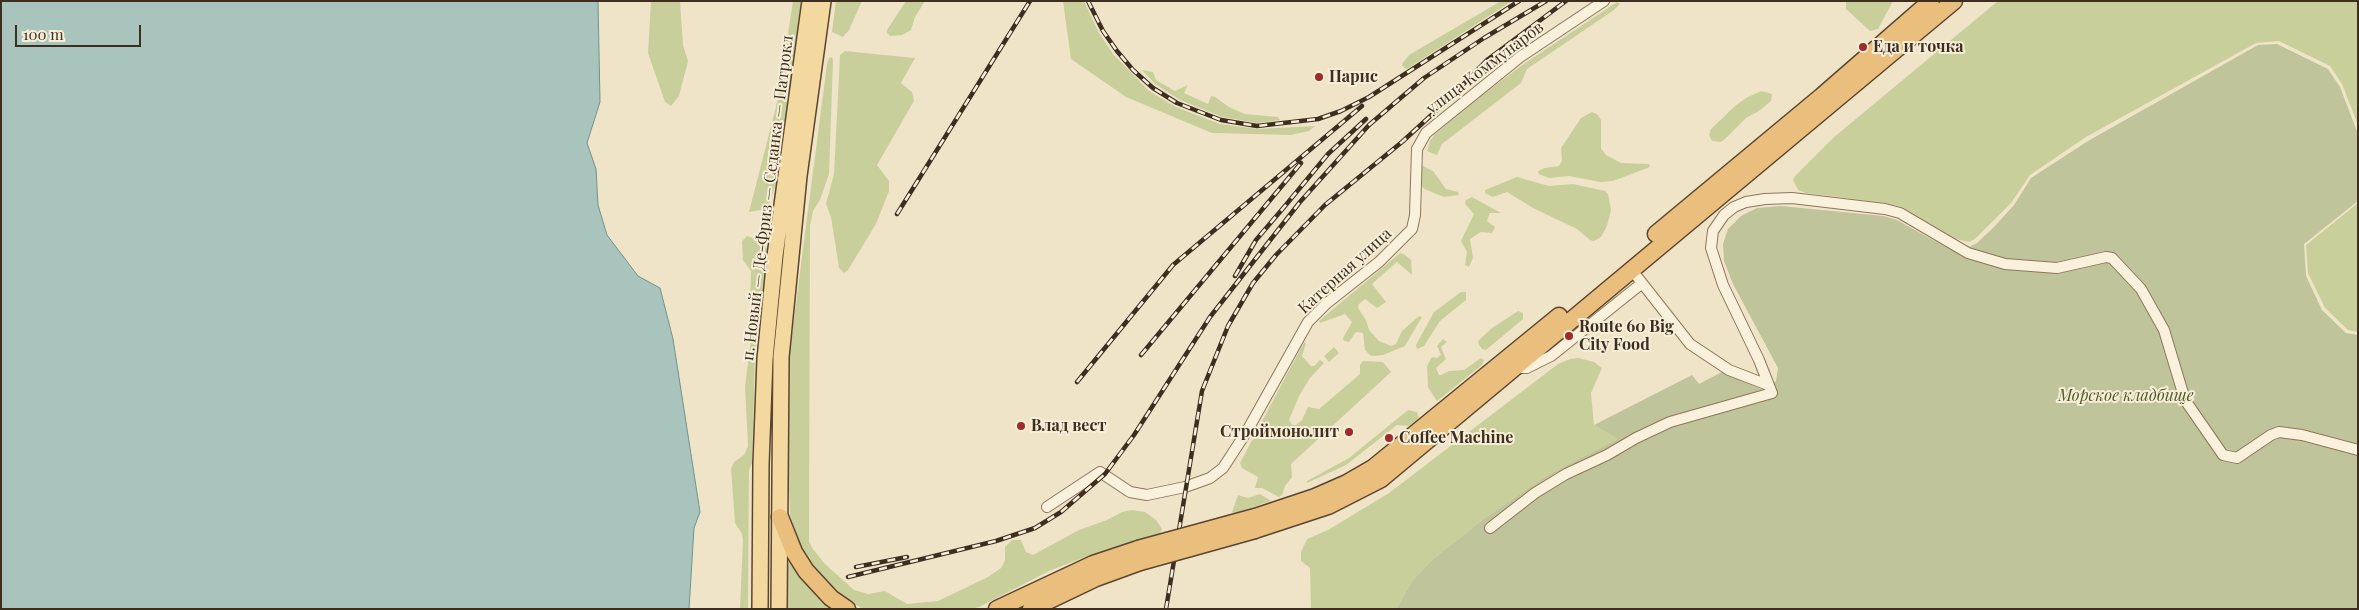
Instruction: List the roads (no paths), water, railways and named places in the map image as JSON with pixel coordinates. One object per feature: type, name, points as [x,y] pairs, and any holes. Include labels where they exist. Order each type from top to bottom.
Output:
[{"type":"highway","points":[[1255,524],[1347,483],[1373,468],[1815,102],[1931,1]]},
{"type":"highway","points":[[997,609],[1092,564],[1139,556],[1328,506],[1382,479],[1954,1]]},
{"type":"highway","points":[[780,518],[794,552],[806,571],[831,598],[847,609]]},
{"type":"highway","points":[[1031,609],[1139,556]]},
{"type":"main road","name":"п. Новый — Де-Фриз — Седанка — Патрокл","points":[[760,609],[764,359],[775,256],[810,1]]},
{"type":"main road","name":"п. Новый — Де-Фриз — Седанка — Патрокл","points":[[779,609],[781,357],[798,186],[823,1]]},
{"type":"street","name":"улица Коммунаров","points":[[1417,149],[1426,133],[1474,93],[1520,57],[1604,1]]},
{"type":"street","name":"Катерная улица","points":[[1047,507],[1100,472],[1130,492],[1147,495],[1185,488],[1210,478],[1223,468],[1247,431],[1308,322],[1327,303],[1380,262],[1412,229],[1416,215],[1417,149]]},
{"type":"street","points":[[1490,528],[1535,493],[1566,474],[1607,455],[1636,438],[1670,422],[1772,393],[1759,360],[1723,285],[1716,267],[1711,239],[1717,223],[1734,207],[1755,200],[1792,198],[1885,209],[1900,213],[1968,253],[2005,264],[2056,268],[2106,257],[2112,258],[2141,289],[2164,330],[2185,400],[2223,455],[2237,458],[2271,435],[2279,432],[2302,435],[2358,450]]},
{"type":"street","points":[[1631,269],[1690,344],[1729,370],[1768,385]]},
{"type":"street","points":[[1514,368],[1527,368],[1551,356],[1641,284]]},
{"type":"water","points":[[1,1],[598,1],[600,102],[587,143],[596,169],[598,205],[607,235],[638,276],[660,288],[673,339],[700,512],[694,528],[689,609],[1,609]]},
{"type":"railway","points":[[897,214],[1030,1]]},
{"type":"railway","points":[[1088,1],[1103,31],[1117,51],[1133,70],[1153,88],[1177,103],[1221,120],[1257,126],[1318,119],[1341,111],[1369,97],[1519,1]]},
{"type":"railway","points":[[848,577],[996,541],[1035,528],[1061,512],[1105,474],[1134,435],[1210,317],[1300,202],[1369,125],[1424,78],[1484,38],[1546,1]]},
{"type":"railway","points":[[1166,609],[1202,391],[1228,326],[1253,283],[1276,255],[1325,205],[1402,142],[1450,98],[1487,60],[1566,1]]},
{"type":"railway","points":[[1077,382],[1173,265],[1362,106]]},
{"type":"railway","points":[[1235,276],[1256,240],[1328,154],[1366,119]]},
{"type":"railway","points":[[1141,355],[1301,163]]},
{"type":"railway","points":[[856,567],[907,557]]},
{"type":"place","name":"Еда и точка","points":[[1863,47]]},
{"type":"place","name":"Парис","points":[[1319,77]]},
{"type":"place","name":"Route 60 Big City Food","points":[[1569,336]]},
{"type":"place","name":"Влад вест","points":[[1021,426]]},
{"type":"place","name":"Строймонолит","points":[[1349,432]]},
{"type":"place","name":"Coffee Machine","points":[[1389,438]]},
{"type":"park label","name":"Морское кладбище","points":[[2126,396]]}]
